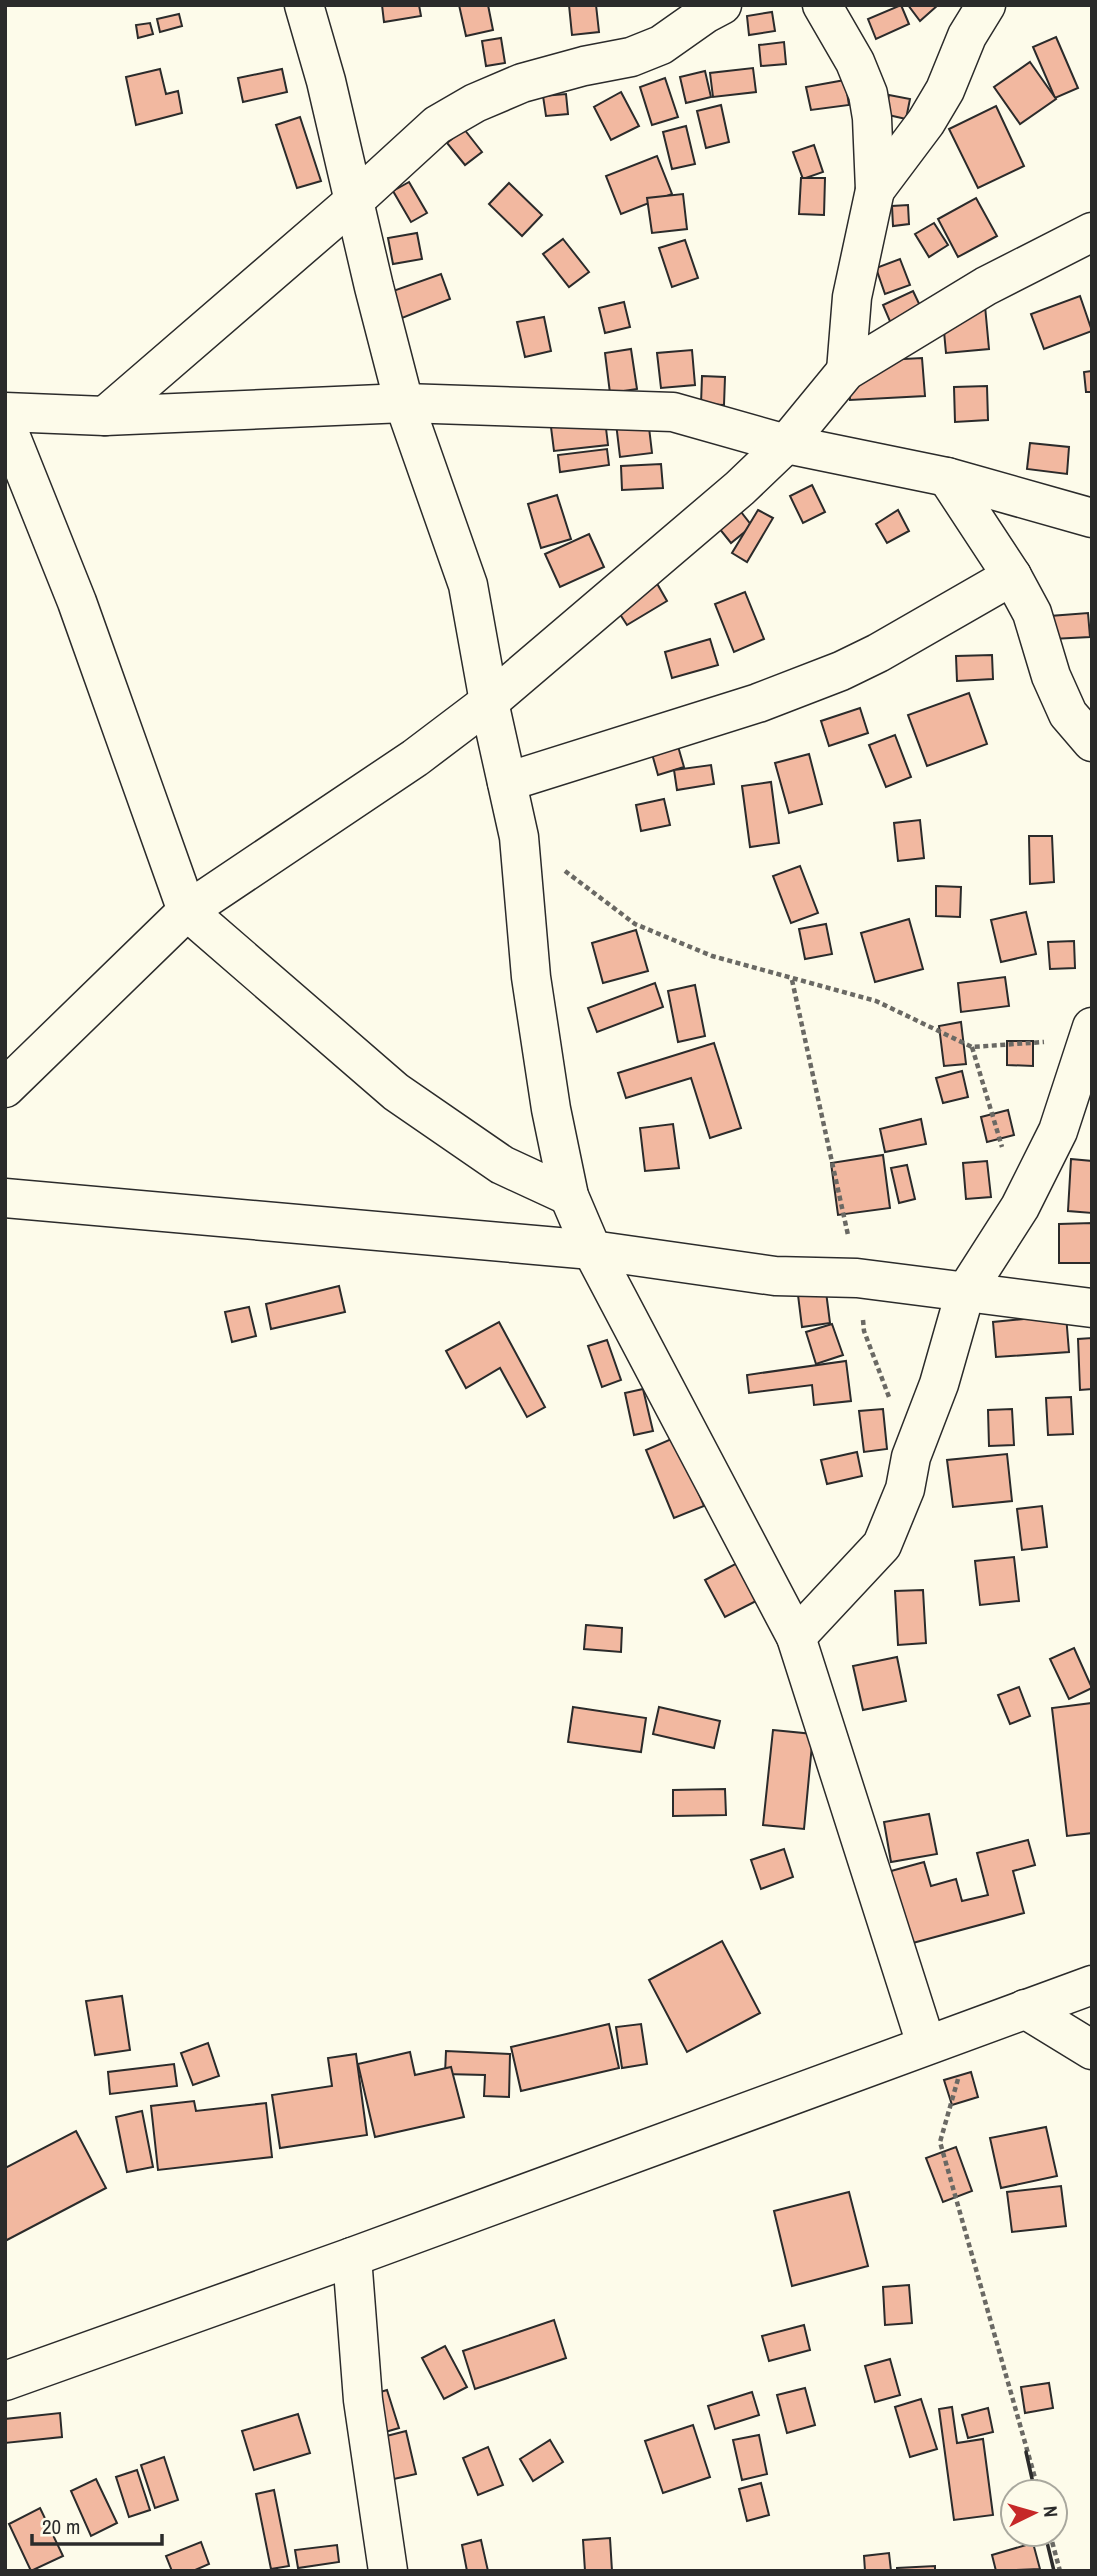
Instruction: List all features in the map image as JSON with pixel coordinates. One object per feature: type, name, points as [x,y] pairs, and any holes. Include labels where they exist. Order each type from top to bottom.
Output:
[{"type":"street","points":[[304,5],[326,81],[404,403],[468,585],[489,702],[519,837],[531,977],[551,1109],[569,1196],[592,1250],[796,1637],[926,2044]]},
{"type":"street","points":[[105,416],[354,201],[437,125],[475,103],[522,83],[584,66],[631,57],[661,45],[722,5]]},
{"type":"street","points":[[822,5],[855,62],[868,94],[872,118],[875,190],[852,297],[846,371]]},
{"type":"street","points":[[875,190],[926,122],[945,90],[967,36],[986,5]]},
{"type":"street","points":[[5,1088],[187,911],[415,758],[489,702],[740,488],[786,444],[846,371],[986,286],[1092,233]]},
{"type":"street","points":[[5,412],[105,416],[404,403],[673,412],[786,444],[947,477],[1092,518]]},
{"type":"street","points":[[5,422],[77,602],[187,911],[396,1092],[502,1165],[569,1196]]},
{"type":"street","points":[[947,477],[1012,576],[1032,613],[1051,676],[1068,715],[1092,742]]},
{"type":"street","points":[[507,782],[758,703],[841,671],[878,653],[1012,576]]},
{"type":"street","points":[[796,1637],[882,1545],[905,1489],[911,1457],[939,1384],[965,1293],[1020,1207],[1058,1131],[1089,1032]]},
{"type":"street","points":[[5,1198],[592,1250],[775,1276],[857,1278],[1092,1308]]},
{"type":"street","points":[[5,2381],[352,2257],[1092,1985]]},
{"type":"street","points":[[1025,2009],[1092,2050]]},
{"type":"street","points":[[352,2257],[363,2400],[388,2571]]},
{"type":"path","points":[[519,837],[635,924],[712,956],[876,1002],[972,1047],[1089,1032]]},
{"type":"path","points":[[792,980],[857,1278],[864,1331],[911,1457]]},
{"type":"path","points":[[972,1047],[1020,1207]]},
{"type":"path","points":[[973,2028],[940,2142],[1035,2478]]},
{"type":"path","points":[[1054,2548],[1060,2571]]},
{"type":"building","points":[[382,5],[419,5],[421,16],[384,22]]},
{"type":"building","points":[[459,5],[488,5],[493,30],[466,36]]},
{"type":"building","points":[[569,5],[596,5],[599,32],[572,35]]},
{"type":"building","points":[[901,5],[909,24],[876,39],[868,19]]},
{"type":"building","points":[[908,5],[938,5],[920,21]]},
{"type":"building","points":[[772,12],[775,31],[749,35],[747,16]]},
{"type":"building","points":[[179,14],[182,26],[160,32],[157,19]]},
{"type":"building","points":[[150,23],[153,34],[138,38],[136,25]]},
{"type":"building","points":[[1056,37],[1078,88],[1055,98],[1033,47]]},
{"type":"building","points":[[501,38],[505,63],[486,66],[482,41]]},
{"type":"building","points":[[784,42],[786,64],[761,66],[759,45]]},
{"type":"building","points":[[1030,62],[1056,99],[1020,124],[994,87]]},
{"type":"building","points":[[753,68],[756,92],[713,97],[710,73]]},
{"type":"building","points":[[160,69],[166,94],[178,91],[182,113],[136,125],[126,77]]},
{"type":"building","points":[[282,69],[287,92],[243,102],[238,78]]},
{"type":"building","points":[[705,71],[711,97],[686,103],[680,77]]},
{"type":"building","points":[[665,78],[678,117],[652,125],[640,87]]},
{"type":"building","points":[[845,80],[849,105],[811,110],[806,87]]},
{"type":"building","points":[[621,92],[639,126],[611,140],[594,107]]},
{"type":"building","points":[[566,94],[568,114],[546,116],[543,96]]},
{"type":"building","points":[[889,95],[910,99],[906,119],[884,114]]},
{"type":"building","points":[[721,105],[729,142],[706,148],[697,111]]},
{"type":"building","points":[[996,106],[1024,166],[978,188],[949,129]]},
{"type":"building","points":[[300,117],[321,181],[297,188],[276,125]]},
{"type":"building","points":[[686,126],[695,164],[672,169],[663,132]]},
{"type":"building","points":[[464,129],[482,152],[465,165],[447,143]]},
{"type":"building","points":[[814,145],[823,172],[803,179],[793,152]]},
{"type":"building","points":[[657,156],[672,194],[621,214],[606,176]]},
{"type":"building","points":[[801,178],[825,178],[824,215],[799,214]]},
{"type":"building","points":[[409,182],[427,213],[411,222],[393,191]]},
{"type":"building","points":[[509,183],[542,215],[522,236],[489,204]]},
{"type":"building","points":[[683,194],[687,229],[652,233],[647,198]]},
{"type":"building","points":[[976,198],[997,236],[958,257],[938,219]]},
{"type":"building","points":[[908,205],[909,224],[893,226],[892,206]]},
{"type":"building","points":[[934,223],[948,245],[929,257],[915,234]]},
{"type":"building","points":[[417,233],[422,259],[393,264],[388,238]]},
{"type":"building","points":[[563,239],[589,272],[569,287],[543,254]]},
{"type":"building","points":[[685,240],[698,278],[672,287],[659,248]]},
{"type":"building","points":[[900,259],[910,285],[885,294],[876,268]]},
{"type":"building","points":[[441,274],[450,299],[402,318],[393,291]]},
{"type":"building","points":[[913,291],[923,312],[892,326],[883,305]]},
{"type":"building","points":[[984,295],[989,349],[946,353],[941,299]]},
{"type":"building","points":[[1080,296],[1092,331],[1044,349],[1031,314]]},
{"type":"building","points":[[624,302],[630,327],[605,333],[599,308]]},
{"type":"building","points":[[544,317],[551,351],[525,357],[517,322]]},
{"type":"building","points":[[631,349],[637,389],[610,393],[605,353]]},
{"type":"building","points":[[692,350],[695,385],[661,388],[657,353]]},
{"type":"building","points":[[922,358],[925,396],[850,400],[848,362]]},
{"type":"building","points":[[1092,371],[1092,392],[1086,392],[1084,372]]},
{"type":"building","points":[[702,376],[725,377],[724,405],[701,404]]},
{"type":"building","points":[[987,386],[988,420],[955,422],[954,387]]},
{"type":"building","points":[[646,402],[652,453],[620,457],[614,406]]},
{"type":"building","points":[[605,420],[608,445],[554,451],[551,427]]},
{"type":"building","points":[[1030,443],[1069,447],[1067,474],[1027,469]]},
{"type":"building","points":[[607,449],[609,465],[560,472],[558,455]]},
{"type":"building","points":[[661,464],[663,488],[622,490],[621,466]]},
{"type":"building","points":[[812,485],[825,512],[803,523],[790,496]]},
{"type":"building","points":[[557,495],[571,539],[541,548],[528,504]]},
{"type":"building","points":[[731,499],[752,526],[731,543],[710,517]]},
{"type":"building","points":[[758,510],[773,518],[747,562],[732,553]]},
{"type":"building","points":[[898,510],[909,531],[887,543],[876,524]]},
{"type":"building","points":[[589,534],[604,567],[560,587],[545,554]]},
{"type":"building","points":[[655,580],[667,601],[627,625],[614,605]]},
{"type":"building","points":[[745,592],[764,639],[734,652],[715,604]]},
{"type":"building","points":[[1088,613],[1090,637],[1052,639],[1050,616]]},
{"type":"building","points":[[710,639],[718,665],[672,678],[665,652]]},
{"type":"building","points":[[992,655],[993,679],[957,681],[956,656]]},
{"type":"building","points":[[969,693],[987,744],[927,766],[908,715]]},
{"type":"building","points":[[860,708],[868,733],[829,746],[821,721]]},
{"type":"building","points":[[671,722],[684,767],[658,775],[645,729]]},
{"type":"building","points":[[895,735],[911,777],[886,787],[869,745]]},
{"type":"building","points":[[809,754],[822,804],[789,813],[775,763]]},
{"type":"building","points":[[711,765],[714,784],[677,790],[674,770]]},
{"type":"building","points":[[771,782],[779,843],[750,847],[742,786]]},
{"type":"building","points":[[664,799],[670,825],[641,831],[636,805]]},
{"type":"building","points":[[920,820],[924,858],[898,861],[894,823]]},
{"type":"building","points":[[1029,836],[1052,836],[1054,882],[1030,884]]},
{"type":"building","points":[[800,866],[818,913],[791,923],[773,876]]},
{"type":"building","points":[[936,886],[961,887],[960,917],[936,916]]},
{"type":"building","points":[[1026,912],[1036,954],[1001,962],[991,920]]},
{"type":"building","points":[[909,919],[923,969],[875,982],[861,933]]},
{"type":"building","points":[[826,924],[832,954],[805,959],[799,929]]},
{"type":"building","points":[[636,930],[648,971],[603,983],[592,943]]},
{"type":"building","points":[[1074,941],[1075,968],[1050,969],[1048,942]]},
{"type":"building","points":[[1005,977],[1009,1006],[961,1012],[958,983]]},
{"type":"building","points":[[655,983],[663,1007],[597,1032],[588,1008]]},
{"type":"building","points":[[695,985],[705,1036],[678,1042],[668,991]]},
{"type":"building","points":[[961,1022],[966,1064],[944,1066],[939,1026]]},
{"type":"building","points":[[1007,1041],[1033,1041],[1033,1066],[1007,1065]]},
{"type":"building","points":[[714,1043],[741,1128],[710,1138],[691,1078],[626,1098],[618,1073]]},
{"type":"building","points":[[962,1071],[968,1097],[943,1103],[936,1078]]},
{"type":"building","points":[[1008,1110],[1014,1135],[987,1142],[981,1117]]},
{"type":"building","points":[[921,1119],[926,1144],[885,1152],[880,1129]]},
{"type":"building","points":[[673,1124],[679,1168],[645,1171],[640,1128]]},
{"type":"building","points":[[883,1155],[890,1208],[838,1215],[831,1163]]},
{"type":"building","points":[[1071,1159],[1092,1161],[1092,1213],[1068,1211]]},
{"type":"building","points":[[987,1161],[991,1197],[966,1199],[963,1163]]},
{"type":"building","points":[[907,1165],[915,1199],[899,1203],[891,1168]]},
{"type":"building","points":[[1092,1223],[1092,1263],[1059,1263],[1059,1224]]},
{"type":"building","points":[[825,1284],[830,1323],[802,1327],[797,1287]]},
{"type":"building","points":[[339,1286],[345,1312],[271,1329],[266,1304]]},
{"type":"building","points":[[249,1307],[256,1336],[232,1342],[225,1312]]},
{"type":"building","points":[[1066,1315],[1069,1352],[996,1357],[993,1322]]},
{"type":"building","points":[[499,1322],[545,1407],[527,1417],[500,1368],[466,1388],[446,1351]]},
{"type":"building","points":[[832,1324],[843,1355],[816,1364],[806,1332]]},
{"type":"building","points":[[1092,1338],[1092,1389],[1080,1390],[1078,1339]]},
{"type":"building","points":[[607,1340],[621,1380],[602,1387],[588,1346]]},
{"type":"building","points":[[846,1361],[851,1401],[814,1405],[812,1385],[749,1393],[747,1375]]},
{"type":"building","points":[[643,1389],[653,1431],[634,1435],[625,1393]]},
{"type":"building","points":[[1071,1397],[1073,1434],[1048,1435],[1046,1398]]},
{"type":"building","points":[[883,1409],[887,1449],[864,1452],[859,1411]]},
{"type":"building","points":[[1012,1409],[1014,1445],[989,1446],[988,1410]]},
{"type":"building","points":[[676,1437],[704,1506],[674,1518],[646,1450]]},
{"type":"building","points":[[857,1452],[862,1476],[827,1484],[821,1460]]},
{"type":"building","points":[[1007,1454],[1012,1501],[953,1507],[947,1460]]},
{"type":"building","points":[[1042,1506],[1047,1547],[1022,1550],[1017,1509]]},
{"type":"building","points":[[1014,1557],[1019,1601],[980,1605],[975,1561]]},
{"type":"building","points":[[741,1561],[760,1599],[725,1617],[705,1580]]},
{"type":"building","points":[[923,1590],[926,1643],[898,1645],[895,1591]]},
{"type":"building","points":[[586,1625],[622,1628],[621,1652],[584,1649]]},
{"type":"building","points":[[1074,1648],[1092,1688],[1069,1699],[1050,1659]]},
{"type":"building","points":[[897,1657],[906,1701],[863,1710],[853,1666]]},
{"type":"building","points":[[1019,1687],[1030,1716],[1010,1724],[998,1695]]},
{"type":"building","points":[[1092,1703],[1092,1833],[1067,1836],[1052,1708]]},
{"type":"building","points":[[573,1707],[646,1718],[641,1752],[568,1742]]},
{"type":"building","points":[[659,1707],[720,1721],[714,1748],[653,1734]]},
{"type":"building","points":[[773,1730],[813,1734],[804,1829],[763,1825]]},
{"type":"building","points":[[725,1789],[726,1815],[673,1816],[673,1790]]},
{"type":"building","points":[[929,1814],[937,1854],[891,1862],[884,1822]]},
{"type":"building","points":[[1028,1840],[1035,1865],[1013,1871],[1024,1913],[898,1947],[880,1874],[924,1862],[931,1886],[956,1879],[962,1901],[988,1895],[977,1853]]},
{"type":"building","points":[[784,1849],[793,1877],[761,1889],[751,1860]]},
{"type":"building","points":[[722,1941],[760,2013],[687,2052],[649,1980]]},
{"type":"building","points":[[122,1996],[130,2050],[95,2055],[86,2001]]},
{"type":"building","points":[[609,2024],[619,2068],[521,2091],[511,2047]]},
{"type":"building","points":[[641,2024],[647,2064],[622,2068],[616,2027]]},
{"type":"building","points":[[208,2043],[219,2076],[193,2085],[181,2053]]},
{"type":"building","points":[[446,2051],[510,2054],[509,2097],[484,2096],[485,2075],[445,2074]]},
{"type":"building","points":[[410,2052],[415,2075],[451,2067],[464,2117],[375,2137],[358,2064]]},
{"type":"building","points":[[356,2054],[367,2135],[280,2148],[272,2095],[332,2086],[328,2058]]},
{"type":"building","points":[[174,2064],[177,2086],[110,2094],[108,2072]]},
{"type":"building","points":[[971,2072],[978,2097],[952,2105],[944,2080]]},
{"type":"building","points":[[194,2101],[196,2111],[266,2103],[272,2157],[158,2170],[151,2106]]},
{"type":"building","points":[[142,2111],[153,2167],[127,2172],[116,2117]]},
{"type":"building","points":[[1046,2127],[1057,2176],[1001,2188],[990,2138]]},
{"type":"building","points":[[76,2131],[106,2188],[5,2241],[5,2168]]},
{"type":"building","points":[[956,2147],[972,2191],[943,2202],[926,2158]]},
{"type":"building","points":[[1061,2186],[1066,2226],[1012,2232],[1007,2192]]},
{"type":"building","points":[[849,2192],[868,2266],[792,2286],[774,2211]]},
{"type":"building","points":[[909,2285],[912,2323],[885,2325],[883,2287]]},
{"type":"building","points":[[554,2320],[566,2358],[475,2389],[463,2351]]},
{"type":"building","points":[[804,2325],[810,2350],[769,2361],[762,2336]]},
{"type":"building","points":[[445,2346],[467,2387],[444,2399],[422,2358]]},
{"type":"building","points":[[890,2359],[900,2395],[875,2402],[865,2366]]},
{"type":"building","points":[[1049,2383],[1053,2408],[1025,2413],[1021,2387]]},
{"type":"building","points":[[805,2388],[815,2425],[787,2433],[777,2395]]},
{"type":"building","points":[[387,2390],[399,2428],[368,2437],[357,2399]]},
{"type":"building","points":[[752,2392],[759,2415],[715,2429],[708,2406]]},
{"type":"building","points":[[921,2399],[937,2449],[910,2457],[895,2407]]},
{"type":"building","points":[[952,2407],[957,2443],[983,2439],[993,2515],[954,2520],[939,2409]]},
{"type":"building","points":[[988,2408],[993,2432],[968,2438],[962,2415]]},
{"type":"building","points":[[60,2413],[62,2437],[5,2443],[5,2419]]},
{"type":"building","points":[[298,2414],[310,2453],[254,2470],[242,2431]]},
{"type":"building","points":[[693,2425],[710,2477],[663,2493],[645,2441]]},
{"type":"building","points":[[406,2431],[416,2474],[376,2483],[367,2441]]},
{"type":"building","points":[[759,2435],[767,2474],[742,2480],[733,2440]]},
{"type":"building","points":[[550,2440],[563,2462],[533,2481],[520,2459]]},
{"type":"building","points":[[488,2447],[503,2485],[478,2495],[463,2458]]},
{"type":"building","points":[[164,2457],[178,2500],[155,2508],[141,2465]]},
{"type":"building","points":[[137,2470],[150,2510],[129,2517],[116,2477]]},
{"type":"building","points":[[96,2479],[117,2523],[91,2536],[71,2491]]},
{"type":"building","points":[[761,2483],[769,2515],[747,2521],[739,2489]]},
{"type":"building","points":[[274,2490],[289,2566],[271,2569],[256,2494]]},
{"type":"building","points":[[40,2508],[63,2556],[31,2571],[9,2524]]},
{"type":"building","points":[[610,2538],[612,2571],[585,2571],[583,2540]]},
{"type":"building","points":[[481,2540],[488,2571],[467,2571],[462,2545]]},
{"type":"building","points":[[201,2542],[209,2564],[193,2571],[172,2571],[166,2556]]},
{"type":"building","points":[[337,2545],[339,2562],[298,2568],[295,2550]]},
{"type":"building","points":[[1016,2548],[1034,2548],[1040,2569],[996,2571],[992,2555]]},
{"type":"building","points":[[889,2553],[891,2571],[865,2571],[864,2556]]},
{"type":"building","points":[[935,2566],[935,2571],[897,2571],[897,2568]]},
{"type":"wall","points":[[1026,2452],[1032,2478]]},
{"type":"wall","points":[[1048,2548],[1054,2571]]}]
